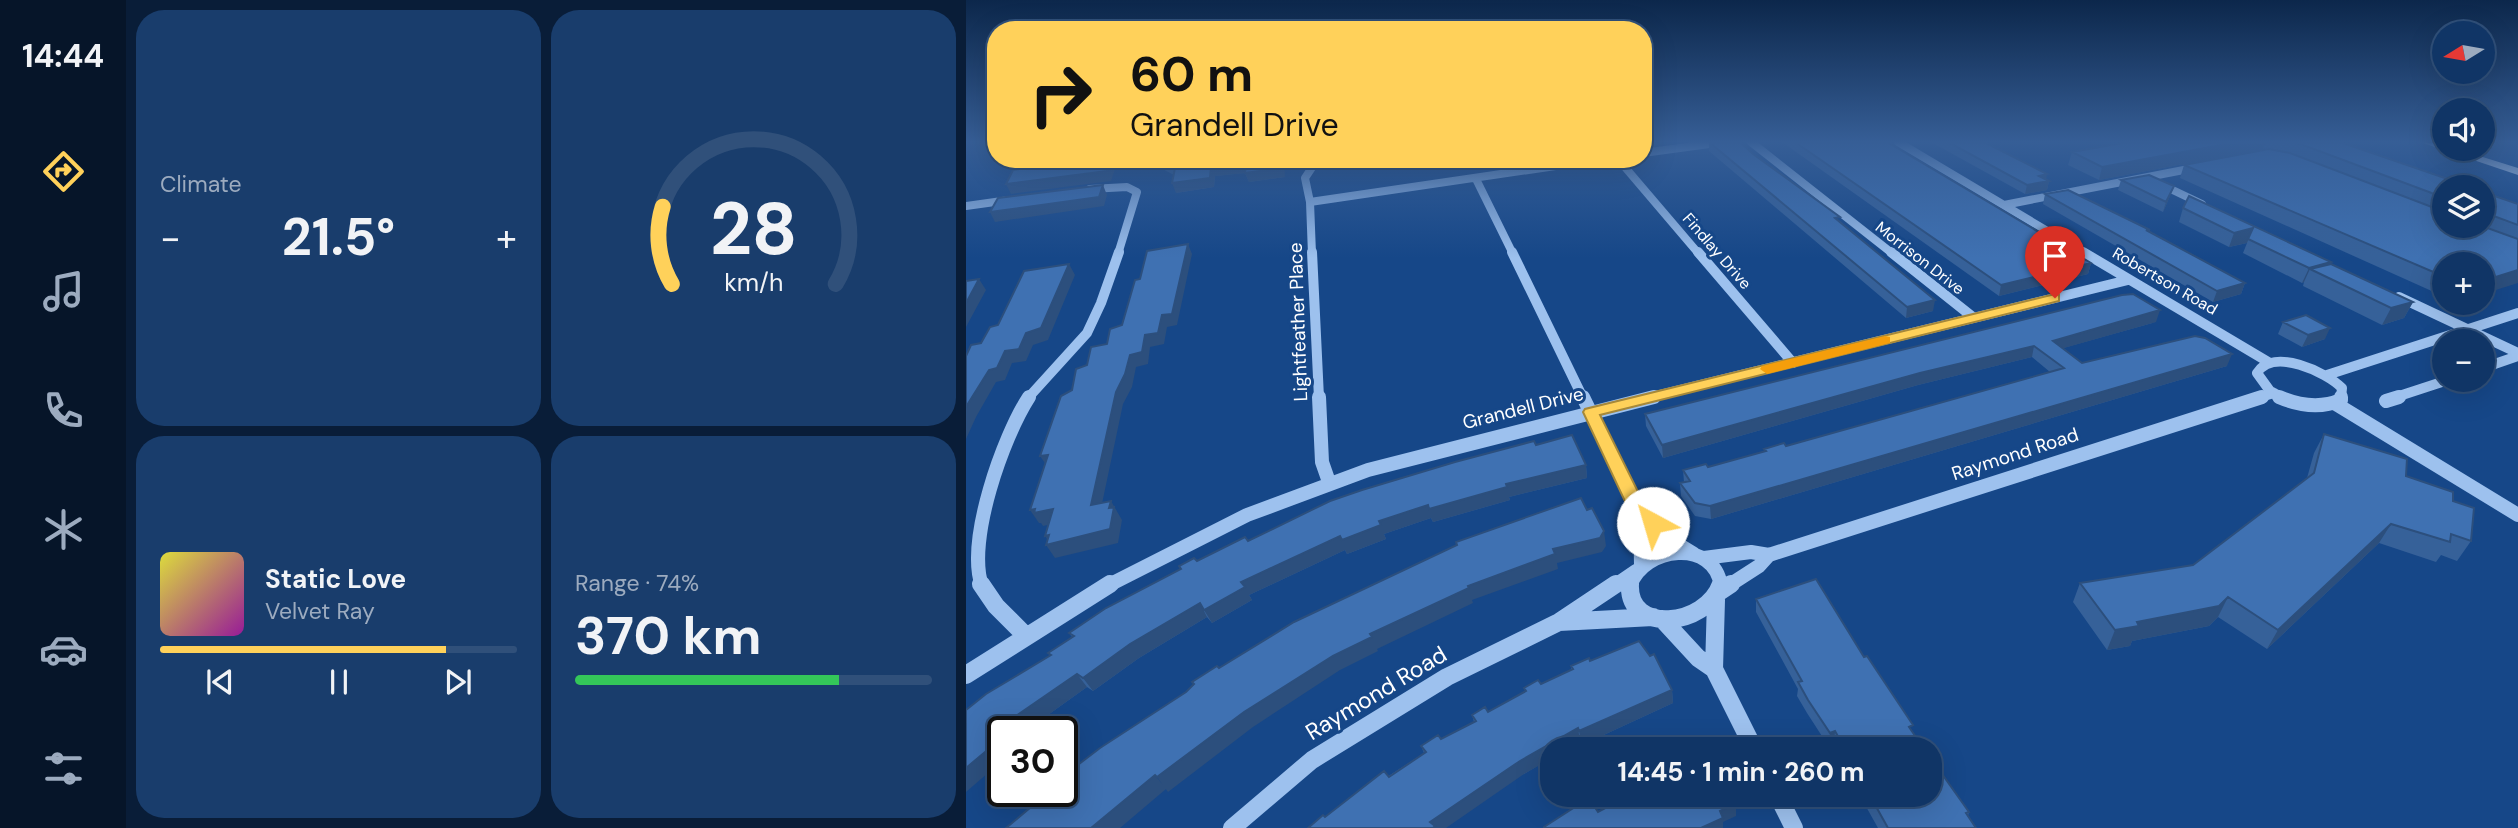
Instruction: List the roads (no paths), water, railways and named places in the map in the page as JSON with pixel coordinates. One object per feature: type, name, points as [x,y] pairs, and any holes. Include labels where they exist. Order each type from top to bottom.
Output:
[{"type":"street","name":"Lightfeather Place","points":[[1306,181],[1310,202],[1322,462],[1329,482]]},
{"type":"street","points":[[1310,202],[1464,181]]},
{"type":"street","points":[[1477,181],[1640,514],[1668,538],[1699,556],[1718,573],[1712,625],[1717,647],[1714,668]]},
{"type":"street","name":"Findlay Drive","points":[[1637,181],[1793,363]]},
{"type":"street","name":"Morrison Drive","points":[[1800,181],[1973,318]]},
{"type":"street","name":"Robertson Road","points":[[1963,181],[2270,363]]},
{"type":"street","points":[[2004,205],[2127,181]]},
{"type":"street","points":[[2153,181],[2208,207]]},
{"type":"street","points":[[1024,634],[992,601],[982,586],[973,560],[975,530],[984,500],[1026,401],[1046,374],[1078,344],[1093,323],[1138,192],[1127,187],[1086,190]]},
{"type":"street","points":[[966,206],[1019,199]]},
{"type":"street","name":"Grandell Drive","points":[[966,675],[1024,634],[1182,546],[1329,482],[1409,457],[2128,280]]},
{"type":"street","points":[[2393,294],[2468,329],[2518,313]]},
{"type":"street","points":[[2327,375],[2432,341]]},
{"type":"street","points":[[2495,342],[2518,354]]},
{"type":"street","points":[[2495,363],[2518,354]]},
{"type":"street","points":[[2336,404],[2343,395],[2342,388],[2327,375],[2301,365],[2270,363],[2260,368],[2258,373],[2264,387],[2274,393],[2312,405],[2336,404],[2518,515]]},
{"type":"street","points":[[2386,401],[2432,385]]},
{"type":"street","name":"Raymond Road","points":[[1699,556],[1751,552],[1769,555],[2274,393]]},
{"type":"street","points":[[1640,514],[1637,528],[1642,544],[1639,568],[1632,579],[1632,597],[1645,612],[1659,618],[1698,658],[1714,668],[1748,737]]},
{"type":"street","points":[[1639,568],[1672,552],[1699,556]]},
{"type":"street","name":"Raymond Road","points":[[1717,595],[1759,566],[1769,555]]},
{"type":"street","name":"Raymond Road","points":[[1232,828],[1312,760],[1447,677],[1559,622],[1639,568]]},
{"type":"street","points":[[1659,618],[1694,616],[1717,595]]},
{"type":"street","name":"Raymond Road","points":[[1559,622],[1659,618]]},
{"type":"street","points":[[1784,807],[1794,828]]}]
